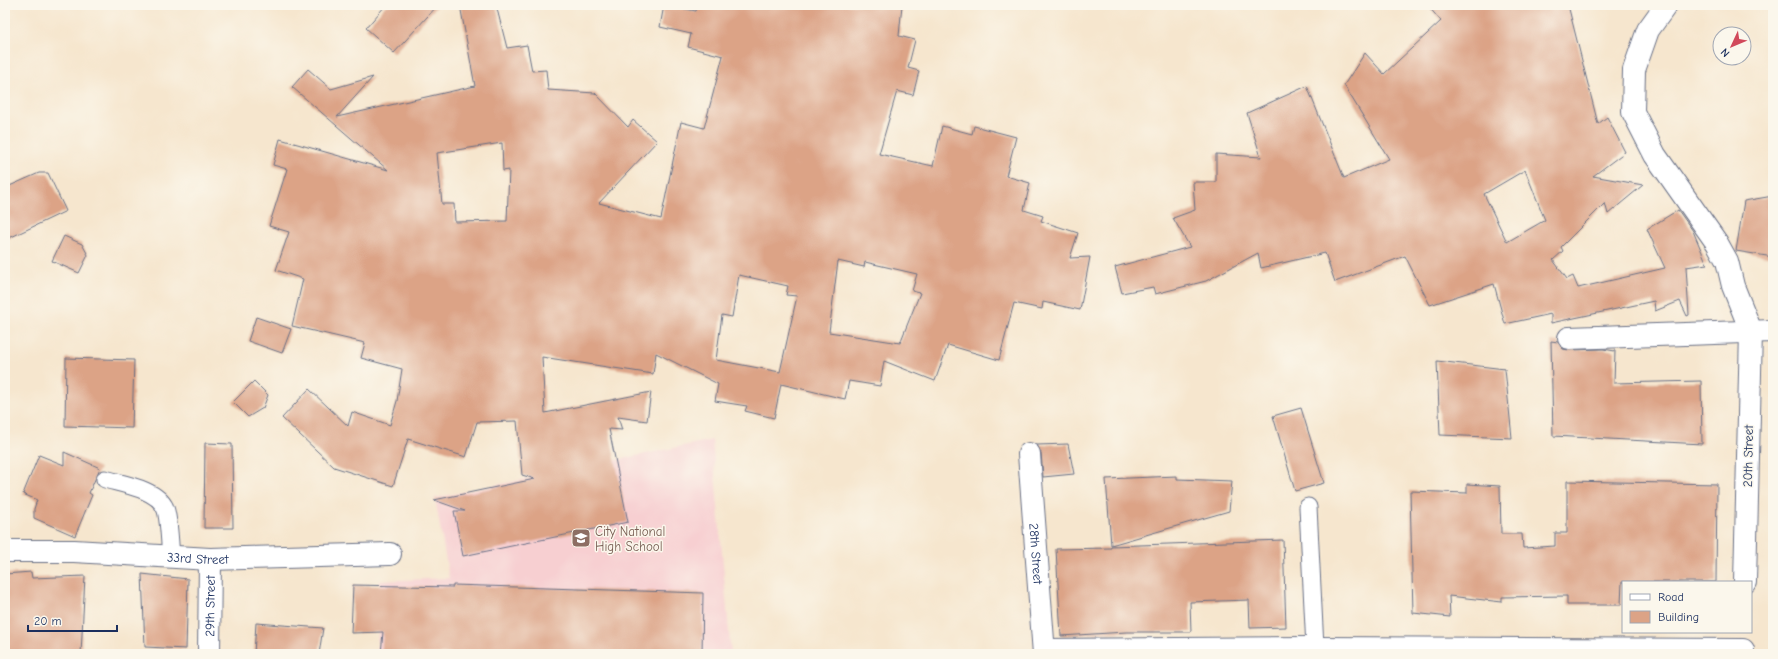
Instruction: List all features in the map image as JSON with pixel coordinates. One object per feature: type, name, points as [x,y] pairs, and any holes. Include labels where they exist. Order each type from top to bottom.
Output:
[{"type":"street","points":[[1666,5],[1648,30],[1634,70],[1634,112],[1655,155],[1717,243],[1727,261],[1733,286],[1751,331]]},
{"type":"street","name":"20th Street","points":[[1745,581],[1751,331]]},
{"type":"street","points":[[1569,338],[1773,331]]},
{"type":"street","name":"28th Street","points":[[1029,454],[1044,652]]},
{"type":"street","name":"33rd Street","points":[[5,551],[74,552],[210,559],[390,554]]},
{"type":"street","name":"29th Street","points":[[209,654],[210,559]]},
{"type":"street","points":[[1044,652],[1314,648],[1743,645]]},
{"type":"lane","points":[[105,479],[149,492],[165,508],[171,558]]},
{"type":"lane","points":[[1308,507],[1314,648]]},
{"type":"shaded area","name":"City National High School","points":[[712,440],[731,654],[377,654],[380,581],[449,578],[435,498]]},
{"type":"building","points":[[386,5],[438,5],[394,53],[366,28]]},
{"type":"building","points":[[460,5],[496,5],[507,48],[527,45],[532,71],[546,70],[548,90],[595,93],[628,127],[633,120],[657,141],[599,203],[661,219],[681,122],[704,128],[723,56],[688,47],[691,34],[660,27],[664,5],[696,11],[698,5],[902,5],[899,36],[915,40],[908,68],[919,71],[913,95],[897,91],[879,154],[933,166],[942,126],[972,134],[974,126],[1016,137],[1006,176],[1030,183],[1024,210],[1043,216],[1041,221],[1078,233],[1070,258],[1090,257],[1080,310],[1043,302],[1042,309],[1014,303],[999,360],[948,345],[935,381],[884,361],[880,386],[849,381],[845,399],[781,384],[774,418],[745,411],[747,406],[715,401],[718,384],[656,353],[653,374],[542,357],[545,413],[651,392],[647,421],[618,417],[622,430],[609,429],[628,522],[463,556],[454,511],[465,511],[434,500],[535,479],[522,475],[517,421],[477,422],[466,457],[408,439],[393,486],[334,467],[282,418],[309,389],[348,426],[352,412],[390,425],[397,401],[402,369],[361,358],[365,343],[292,326],[303,279],[276,270],[289,232],[269,226],[287,169],[273,165],[280,139],[388,170],[292,87],[308,69],[331,89],[373,77],[337,117],[475,86]],"holes":[[[502,143],[503,171],[509,170],[507,221],[455,222],[454,204],[442,204],[437,153]],[[838,261],[864,267],[865,262],[917,274],[912,291],[920,293],[900,343],[829,332]],[[739,275],[788,286],[786,295],[797,296],[780,372],[716,360],[722,315],[732,317]]]},
{"type":"building","points":[[1427,5],[1568,5],[1598,124],[1607,117],[1625,152],[1593,176],[1643,185],[1608,214],[1605,203],[1561,247],[1563,251],[1553,260],[1567,279],[1573,276],[1578,288],[1665,268],[1647,229],[1678,210],[1693,231],[1707,264],[1686,267],[1689,315],[1687,316],[1680,301],[1655,311],[1654,301],[1551,323],[1551,314],[1505,324],[1494,284],[1430,305],[1405,256],[1335,282],[1325,253],[1261,268],[1258,253],[1206,281],[1155,294],[1153,287],[1122,293],[1115,267],[1190,247],[1173,218],[1195,210],[1193,182],[1216,182],[1216,154],[1261,157],[1247,113],[1307,86],[1344,178],[1389,159],[1344,85],[1365,53],[1384,74],[1441,21]],"holes":[[[1525,170],[1545,220],[1507,242],[1484,194]]]},
{"type":"building","points":[[39,173],[48,173],[66,211],[5,240],[5,188]]},
{"type":"building","points":[[1773,196],[1773,257],[1736,251],[1744,201]]},
{"type":"building","points":[[64,236],[82,244],[88,255],[79,273],[52,261]]},
{"type":"building","points":[[256,317],[291,329],[282,353],[248,341]]},
{"type":"building","points":[[1551,341],[1558,342],[1563,349],[1569,350],[1603,349],[1615,351],[1614,383],[1701,381],[1702,444],[1553,436]]},
{"type":"building","points":[[66,358],[134,360],[132,428],[65,426]]},
{"type":"building","points":[[1437,361],[1505,369],[1512,438],[1440,435]]},
{"type":"building","points":[[254,381],[268,395],[263,408],[248,417],[233,402]]},
{"type":"building","points":[[1301,408],[1324,483],[1295,491],[1273,416]]},
{"type":"building","points":[[205,443],[232,444],[233,528],[204,528]]},
{"type":"building","points":[[1068,444],[1074,474],[1043,477],[1041,453],[1037,445]]},
{"type":"building","points":[[64,452],[100,468],[89,493],[92,495],[75,536],[34,518],[34,509],[37,500],[23,494],[39,455],[64,465]]},
{"type":"building","points":[[1177,476],[1177,479],[1232,481],[1229,511],[1111,545],[1106,479]]},
{"type":"building","points":[[1567,481],[1717,484],[1716,581],[1622,581],[1621,605],[1567,605],[1567,596],[1502,597],[1502,602],[1449,596],[1450,617],[1413,613],[1410,491],[1467,493],[1467,484],[1500,486],[1501,534],[1522,534],[1523,548],[1555,546],[1555,533],[1567,533]]},
{"type":"building","points":[[1283,540],[1286,627],[1250,628],[1249,600],[1190,602],[1191,632],[1126,632],[1061,636],[1056,549]]},
{"type":"building","points":[[31,572],[32,578],[85,576],[81,654],[5,654],[5,574]]},
{"type":"building","points":[[142,574],[188,579],[186,649],[145,647]]},
{"type":"building","points":[[353,585],[453,587],[453,585],[703,593],[702,654],[381,654],[383,632],[351,633]]},
{"type":"building","points":[[256,623],[323,628],[319,654],[254,654]]},
{"type":"place","name":"City National High School","points":[[581,538]]}]
